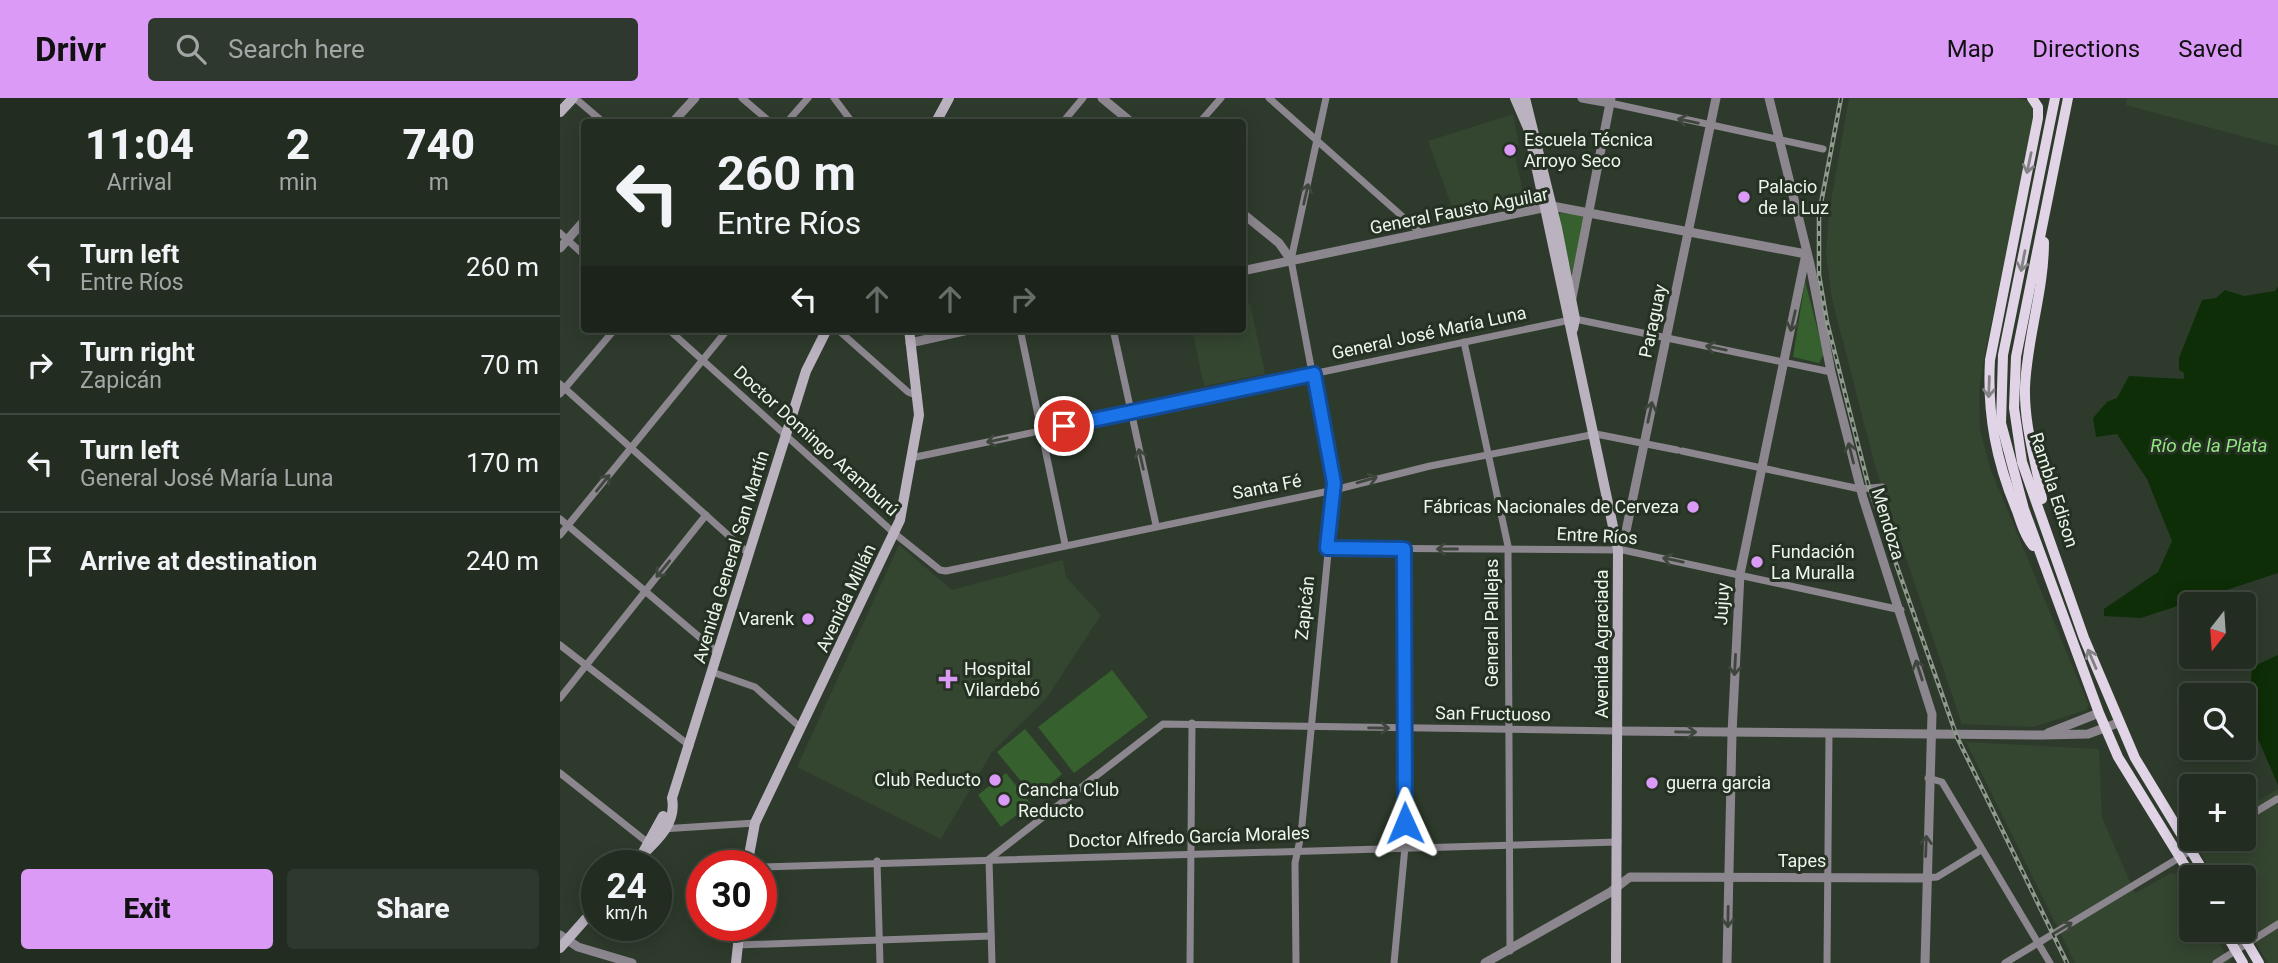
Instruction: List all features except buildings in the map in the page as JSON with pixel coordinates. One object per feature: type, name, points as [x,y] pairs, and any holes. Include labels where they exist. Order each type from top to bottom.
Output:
[{"type":"main road","points":[[560,112],[574,98]]},
{"type":"main road","points":[[938,119],[949,98]]},
{"type":"main road","points":[[2032,98],[2038,107],[2038,118],[1995,335],[1988,391],[1993,441],[2009,493],[2029,541],[2042,556]]},
{"type":"main road","points":[[2041,98],[2049,105],[2054,118],[2044,262],[2025,387],[2028,436],[2046,523]]},
{"type":"main road","name":"Rambla Edison","points":[[2055,98],[2003,355],[2001,423],[2010,465],[2099,713],[2118,757],[2186,854]]},
{"type":"main road","name":"Rambla Edison","points":[[2068,98],[2016,357],[2014,408],[2022,462],[2046,523],[2084,638],[2118,723],[2186,854]]},
{"type":"main road","name":"Avenida Agraciada","points":[[1522,99],[1572,300],[1572,323]]},
{"type":"main road","name":"Avenida Agraciada","points":[[1548,207],[1618,550],[1616,963]]},
{"type":"main road","name":"Avenida General San Martín","points":[[650,850],[674,804],[673,798],[785,435],[806,371],[825,333]]},
{"type":"main road","name":"Avenida Millán","points":[[750,850],[755,823],[894,533],[903,505],[919,415],[909,333]]},
{"type":"main road","name":"Avenida General San Martín","points":[[644,850],[647,842],[661,829]]},
{"type":"main road","points":[[2186,854],[2189,865]]},
{"type":"main road","points":[[2186,854],[2196,865]]},
{"type":"main road","points":[[562,941],[581,922]]},
{"type":"main road","points":[[736,963],[738,941]]},
{"type":"main road","points":[[2231,942],[2243,963]]},
{"type":"main road","points":[[2247,943],[2259,963]]},
{"type":"street","points":[[574,98],[599,119]]},
{"type":"street","points":[[676,119],[695,98]]},
{"type":"street","points":[[742,98],[766,119]]},
{"type":"street","points":[[790,119],[808,98]]},
{"type":"street","points":[[834,98],[850,119]]},
{"type":"street","points":[[1066,119],[1083,98]]},
{"type":"street","points":[[1102,98],[1127,119]]},
{"type":"street","points":[[1203,119],[1221,98]]},
{"type":"street","points":[[1269,98],[1420,233]]},
{"type":"street","points":[[1291,260],[1326,98]]},
{"type":"street","points":[[1583,98],[1610,101],[1711,126],[1823,149]]},
{"type":"street","name":"Paraguay","points":[[1618,550],[1626,531],[1716,98]]},
{"type":"street","name":"Mendoza","points":[[1769,98],[1830,372],[1860,489],[1930,705],[1924,963]]},
{"type":"street","points":[[1572,300],[1610,101]]},
{"type":"street","name":"General Fausto Aguilar","points":[[1246,270],[1548,207],[1589,211],[1805,254]]},
{"type":"street","points":[[1246,216],[1279,243],[1291,260]]},
{"type":"street","points":[[560,248],[564,237],[581,223]]},
{"type":"street","points":[[564,237],[581,252]]},
{"type":"street","points":[[1279,243],[1287,245],[1295,241]]},
{"type":"street","name":"Jujuy","points":[[1727,963],[1732,733],[1740,574],[1805,254]]},
{"type":"street","name":"Zapicán","points":[[1291,260],[1334,490],[1299,849],[1295,863],[1296,963]]},
{"type":"street","name":"General José María Luna","points":[[911,458],[1464,342],[1572,323],[1666,337],[1830,372]]},
{"type":"street","points":[[611,333],[562,389],[749,554]]},
{"type":"street","name":"Doctor Domingo Aramburú","points":[[672,333],[894,533],[940,570],[946,571]]},
{"type":"street","points":[[560,536],[725,333]]},
{"type":"street","points":[[842,333],[908,392],[918,396]]},
{"type":"street","points":[[910,342],[954,333]]},
{"type":"street","points":[[1021,333],[1065,544]]},
{"type":"street","points":[[1113,333],[1156,526]]},
{"type":"street","name":"General Pallejas","points":[[1464,342],[1508,550],[1510,951]]},
{"type":"street","name":"Santa Fé","points":[[946,571],[1065,544],[1334,490],[1382,476],[1595,434],[1860,489],[1882,487]]},
{"type":"street","points":[[560,698],[706,515]]},
{"type":"street","points":[[560,519],[717,652]]},
{"type":"street","name":"Entre Ríos","points":[[1327,548],[1618,550],[1901,610]]},
{"type":"street","points":[[1394,963],[1405,846],[1404,549]]},
{"type":"street","points":[[560,645],[690,746]]},
{"type":"street","points":[[712,672],[755,687],[801,727]]},
{"type":"street","name":"San Fructuoso","points":[[2043,735],[2099,713]]},
{"type":"street","points":[[1190,963],[1192,723]]},
{"type":"street","name":"San Fructuoso","points":[[989,859],[1163,724],[1930,736],[2088,734],[2118,723]]},
{"type":"street","points":[[1827,963],[1829,735]]},
{"type":"street","points":[[560,774],[647,842]]},
{"type":"street","points":[[1928,778],[1941,782],[2050,963]]},
{"type":"street","points":[[2256,812],[2277,799]]},
{"type":"street","points":[[661,829],[755,823]]},
{"type":"street","name":"Doctor Alfredo García Morales","points":[[777,866],[877,861],[1618,842]]},
{"type":"street","name":"Tapes","points":[[1485,963],[1510,951],[1630,877],[1925,878],[1937,877],[1981,850]]},
{"type":"street","points":[[2005,963],[2191,851]]},
{"type":"street","points":[[989,859],[992,963]]},
{"type":"street","points":[[877,861],[880,963]]},
{"type":"street","points":[[2216,963],[2278,924]]},
{"type":"street","points":[[737,945],[991,936]]},
{"type":"street","points":[[562,941],[628,963]]},
{"type":"shaded area","points":[[1849,98],[2016,98],[2039,103],[1986,347],[1979,391],[1980,429],[1990,468],[2089,706],[2086,710],[2033,727],[1962,724],[1875,466],[1832,299],[1826,253],[1829,213]]},
{"type":"shaded area","points":[[2127,98],[2278,98],[2278,146],[2126,105]]},
{"type":"shaded area","points":[[1513,114],[1519,145],[1513,146],[1525,201],[1455,215],[1428,141]]},
{"type":"shaded area","points":[[1558,215],[1584,215],[1572,275]]},
{"type":"shaded area","points":[[1805,281],[1824,354],[1819,363],[1793,357]]},
{"type":"shaded area","points":[[1250,303],[1265,374],[1204,386],[1193,333],[1246,333],[1246,304]]},
{"type":"shaded area","name":"Hospital Vilardebó","points":[[899,545],[952,590],[1063,560],[1066,577],[1101,615],[1046,699],[992,752],[941,839],[797,767]]},
{"type":"shaded area","points":[[1112,670],[1148,717],[1074,773],[1038,727]]},
{"type":"shaded area","points":[[1025,729],[1062,774],[1034,797],[997,752]]},
{"type":"shaded area","points":[[1966,742],[2099,749],[2102,818],[2135,893],[2171,873],[2178,874],[2179,942],[2219,942],[2231,963],[2075,963]]},
{"type":"shaded area","name":"Cancha Club Reducto","points":[[1006,773],[1031,804],[1001,827],[978,795]]},
{"type":"shaded area","points":[[2278,789],[2278,963],[2268,963],[2255,942],[2256,865],[2208,865],[2200,851],[2256,851],[2256,802]]},
{"type":"water","name":"Río de la Plata","points":[[2278,287],[2278,573],[2220,592],[2179,592],[2179,606],[2141,618],[2104,616],[2104,609],[2158,572],[2172,541],[2147,479],[2117,434],[2096,437],[2093,418],[2107,402],[2117,398],[2129,376],[2184,379],[2184,373],[2179,370],[2179,358],[2202,300],[2216,298],[2225,290],[2244,296],[2275,291]]},
{"type":"water","points":[[2278,655],[2278,785],[2256,734],[2256,683],[2251,683],[2252,669],[2256,669],[2256,665]]},
{"type":"railway","points":[[1841,98],[1819,214],[1819,275],[1827,322],[1868,484],[1957,737],[2067,963]]},
{"type":"place","name":"Escuela Técnica Arroyo Seco","points":[[1510,150]]},
{"type":"place","name":"Palacio de la Luz","points":[[1744,197]]},
{"type":"place","name":"Fábricas Nacionales de Cerveza","points":[[1693,507]]},
{"type":"place","name":"Fundación La Muralla","points":[[1757,562]]},
{"type":"place","name":"Varenk","points":[[808,619]]},
{"type":"place","name":"Hospital Vilardebó","points":[[948,679]]},
{"type":"place","name":"Club Reducto","points":[[995,780]]},
{"type":"place","name":"guerra garcia","points":[[1652,783]]},
{"type":"place","name":"Cancha Club Reducto","points":[[1004,800]]},
{"type":"route","points":[[1064,426],[1314,374],[1334,483],[1327,548],[1404,549],[1405,823]]}]
